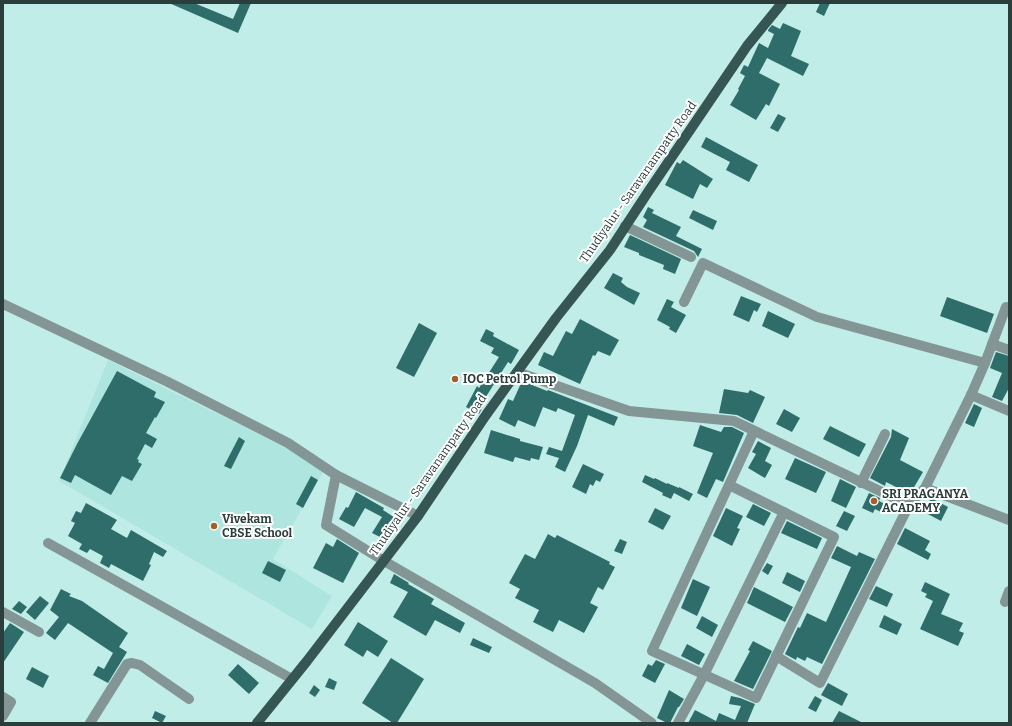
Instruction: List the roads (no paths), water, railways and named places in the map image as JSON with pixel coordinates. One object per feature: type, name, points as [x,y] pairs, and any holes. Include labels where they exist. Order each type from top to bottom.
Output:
[{"type":"main road","name":"Thudiyalur - Saravanampatty Road","points":[[257,723],[418,516],[517,372],[556,318],[610,250],[748,46],[782,3]]},
{"type":"street","points":[[625,226],[691,257]]},
{"type":"street","points":[[684,302],[703,263],[817,317],[985,363]]},
{"type":"street","points":[[3,304],[168,382],[281,440],[336,475],[418,516]]},
{"type":"street","points":[[776,656],[820,683],[909,506],[925,488],[971,395],[1006,307],[1009,308]]},
{"type":"street","points":[[992,344],[1009,350]]},
{"type":"street","points":[[517,372],[629,411],[734,421],[909,506]]},
{"type":"street","points":[[971,395],[1009,410]]},
{"type":"street","points":[[729,485],[834,537],[756,698],[652,651],[754,431]]},
{"type":"street","points":[[862,482],[886,434]]},
{"type":"street","points":[[336,475],[326,524],[384,561],[595,683],[648,722]]},
{"type":"street","points":[[925,488],[1009,520]]},
{"type":"street","points":[[678,723],[704,675],[784,512]]},
{"type":"street","points":[[48,543],[292,679]]},
{"type":"street","points":[[1005,602],[1009,591]]},
{"type":"street","points":[[3,612],[39,632]]},
{"type":"street","points":[[90,723],[127,664],[132,663],[140,665],[189,699]]},
{"type":"street","points":[[3,697],[11,702],[3,716]]},
{"type":"place","name":"IOC Petrol Pump","points":[[455,379]]},
{"type":"place","name":"SRI PRAGANYA ACADEMY","points":[[874,501]]},
{"type":"place","name":"Vivekam CBSE School","points":[[214,526]]}]
